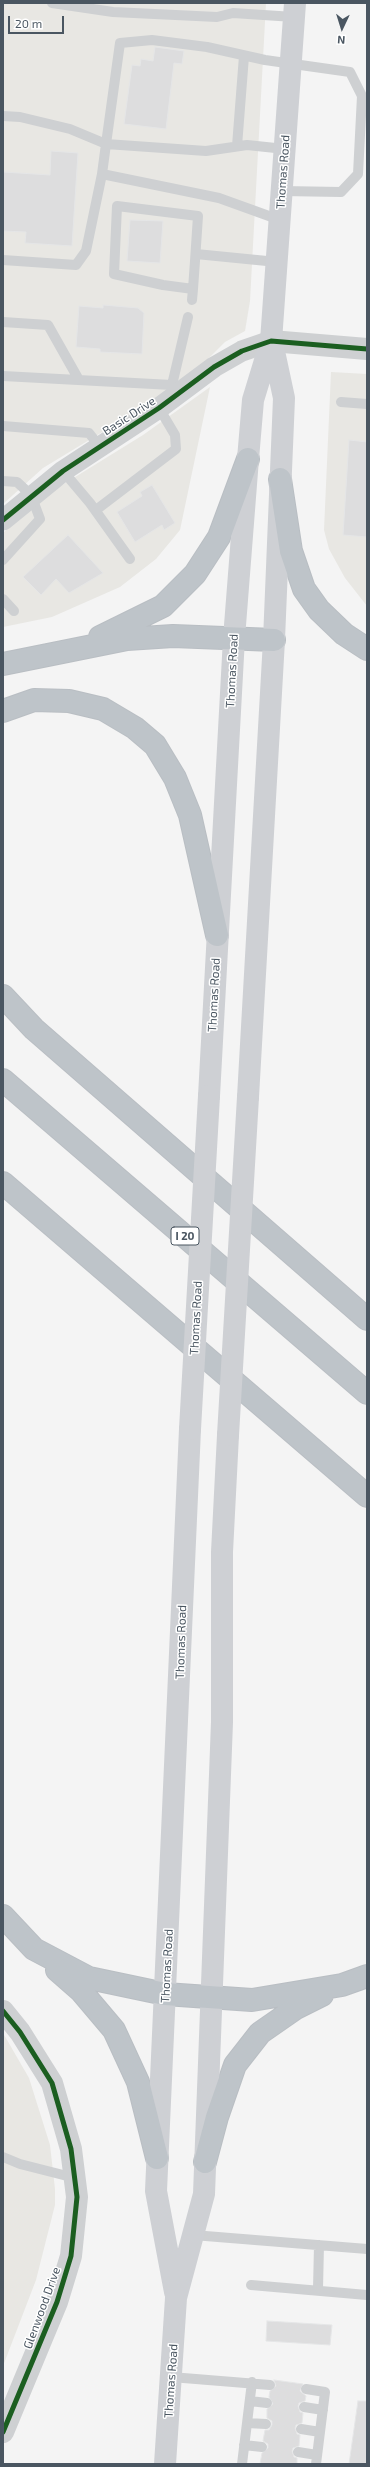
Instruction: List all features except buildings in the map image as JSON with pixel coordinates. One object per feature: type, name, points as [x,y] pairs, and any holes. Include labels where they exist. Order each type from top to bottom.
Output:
[{"type":"highway","points":[[77,648],[163,606],[195,574],[219,537],[248,459]]},
{"type":"highway","points":[[280,479],[291,551],[304,589],[319,610],[344,634],[367,649]]},
{"type":"highway","points":[[3,664],[127,639],[173,636],[274,640]]},
{"type":"highway","points":[[3,710],[34,700],[69,701],[102,709],[135,728],[155,745],[175,778],[190,815],[218,935]]},
{"type":"highway","points":[[3,996],[34,1029],[367,1319]]},
{"type":"highway","name":"I 20","points":[[3,1080],[367,1392]]},
{"type":"highway","points":[[3,1184],[367,1496]]},
{"type":"highway","points":[[3,1916],[34,1949],[81,1991],[114,2030],[138,2082],[157,2158]]},
{"type":"highway","points":[[34,1949],[89,1978],[165,1994],[252,2000],[342,1986]]},
{"type":"highway","points":[[205,2162],[217,2117],[235,2065],[260,2033],[296,2008],[367,1976]]},
{"type":"main road","name":"Thomas Road","points":[[176,2298],[156,2191],[190,1429],[234,638],[253,400],[271,341],[295,10]]},
{"type":"main road","name":"Thomas Road","points":[[165,2464],[176,2298],[204,2194],[222,1722],[222,1552],[274,640],[284,398],[271,341]]},
{"type":"street","points":[[271,341],[367,348]]},
{"type":"street","name":"Basic Drive","points":[[3,520],[31,495],[63,471],[100,447],[169,397],[214,367],[242,351],[271,341]]},
{"type":"street","name":"Glenwood Drive","points":[[3,2011],[20,2032],[52,2083],[71,2149],[77,2197],[71,2256],[57,2302],[3,2432]]},
{"type":"lane","points":[[52,3],[120,13],[217,17],[234,8],[295,10]]},
{"type":"lane","points":[[3,260],[76,265],[86,251],[102,174],[120,43],[152,40],[207,47],[244,56],[350,72],[364,96],[362,175],[341,192],[282,191]]},
{"type":"lane","points":[[237,146],[244,56]]},
{"type":"lane","points":[[3,116],[20,117],[70,129],[106,144],[206,151],[247,145],[285,149]]},
{"type":"lane","points":[[102,174],[219,198],[280,220]]},
{"type":"lane","points":[[192,300],[193,289],[196,254],[198,216],[117,206],[114,274],[163,285],[193,289]]},
{"type":"lane","points":[[196,254],[277,262]]},
{"type":"lane","points":[[96,510],[176,449],[169,397],[188,317]]},
{"type":"lane","points":[[3,322],[48,325],[79,380]]},
{"type":"lane","points":[[3,376],[79,380],[169,397]]},
{"type":"lane","points":[[341,402],[367,404]]},
{"type":"lane","points":[[3,426],[89,433],[100,447]]},
{"type":"lane","points":[[63,471],[96,510],[130,559]]},
{"type":"lane","points":[[3,482],[17,482],[31,495],[40,518],[3,560]]},
{"type":"lane","points":[[3,599],[14,612]]},
{"type":"lane","points":[[3,2157],[20,2164],[75,2178]]},
{"type":"lane","points":[[193,2236],[367,2249]]},
{"type":"lane","points":[[318,2289],[319,2245]]},
{"type":"lane","points":[[251,2285],[318,2289],[367,2295]]},
{"type":"lane","points":[[171,2377],[252,2382],[270,2385]]},
{"type":"lane","points":[[242,2464],[252,2382]]},
{"type":"lane","points":[[298,2452],[317,2459],[325,2392],[306,2389]]},
{"type":"lane","points":[[250,2400],[267,2403]]},
{"type":"lane","points":[[304,2407],[323,2410]]},
{"type":"lane","points":[[247,2422],[266,2424]]},
{"type":"lane","points":[[301,2429],[320,2432]]},
{"type":"lane","points":[[244,2445],[262,2447]]},
{"type":"shaded area","points":[[3,3],[266,3],[250,301],[245,331],[225,342],[205,362],[160,397],[43,468],[3,504]]},
{"type":"shaded area","points":[[331,372],[367,374],[367,606],[345,578],[329,549],[324,530]]},
{"type":"shaded area","points":[[210,387],[180,530],[156,559],[120,587],[52,617],[3,627],[3,533],[38,500],[143,435]]},
{"type":"shaded area","points":[[3,2033],[29,2078],[50,2145],[55,2189],[55,2205],[36,2280],[3,2366]]},
{"type":"cycle path","points":[[3,520],[63,471],[159,408],[214,367],[242,351],[271,341],[367,349]]},
{"type":"cycle path","points":[[3,2011],[20,2032],[52,2083],[71,2149],[77,2197],[71,2256],[57,2302],[3,2432]]}]
